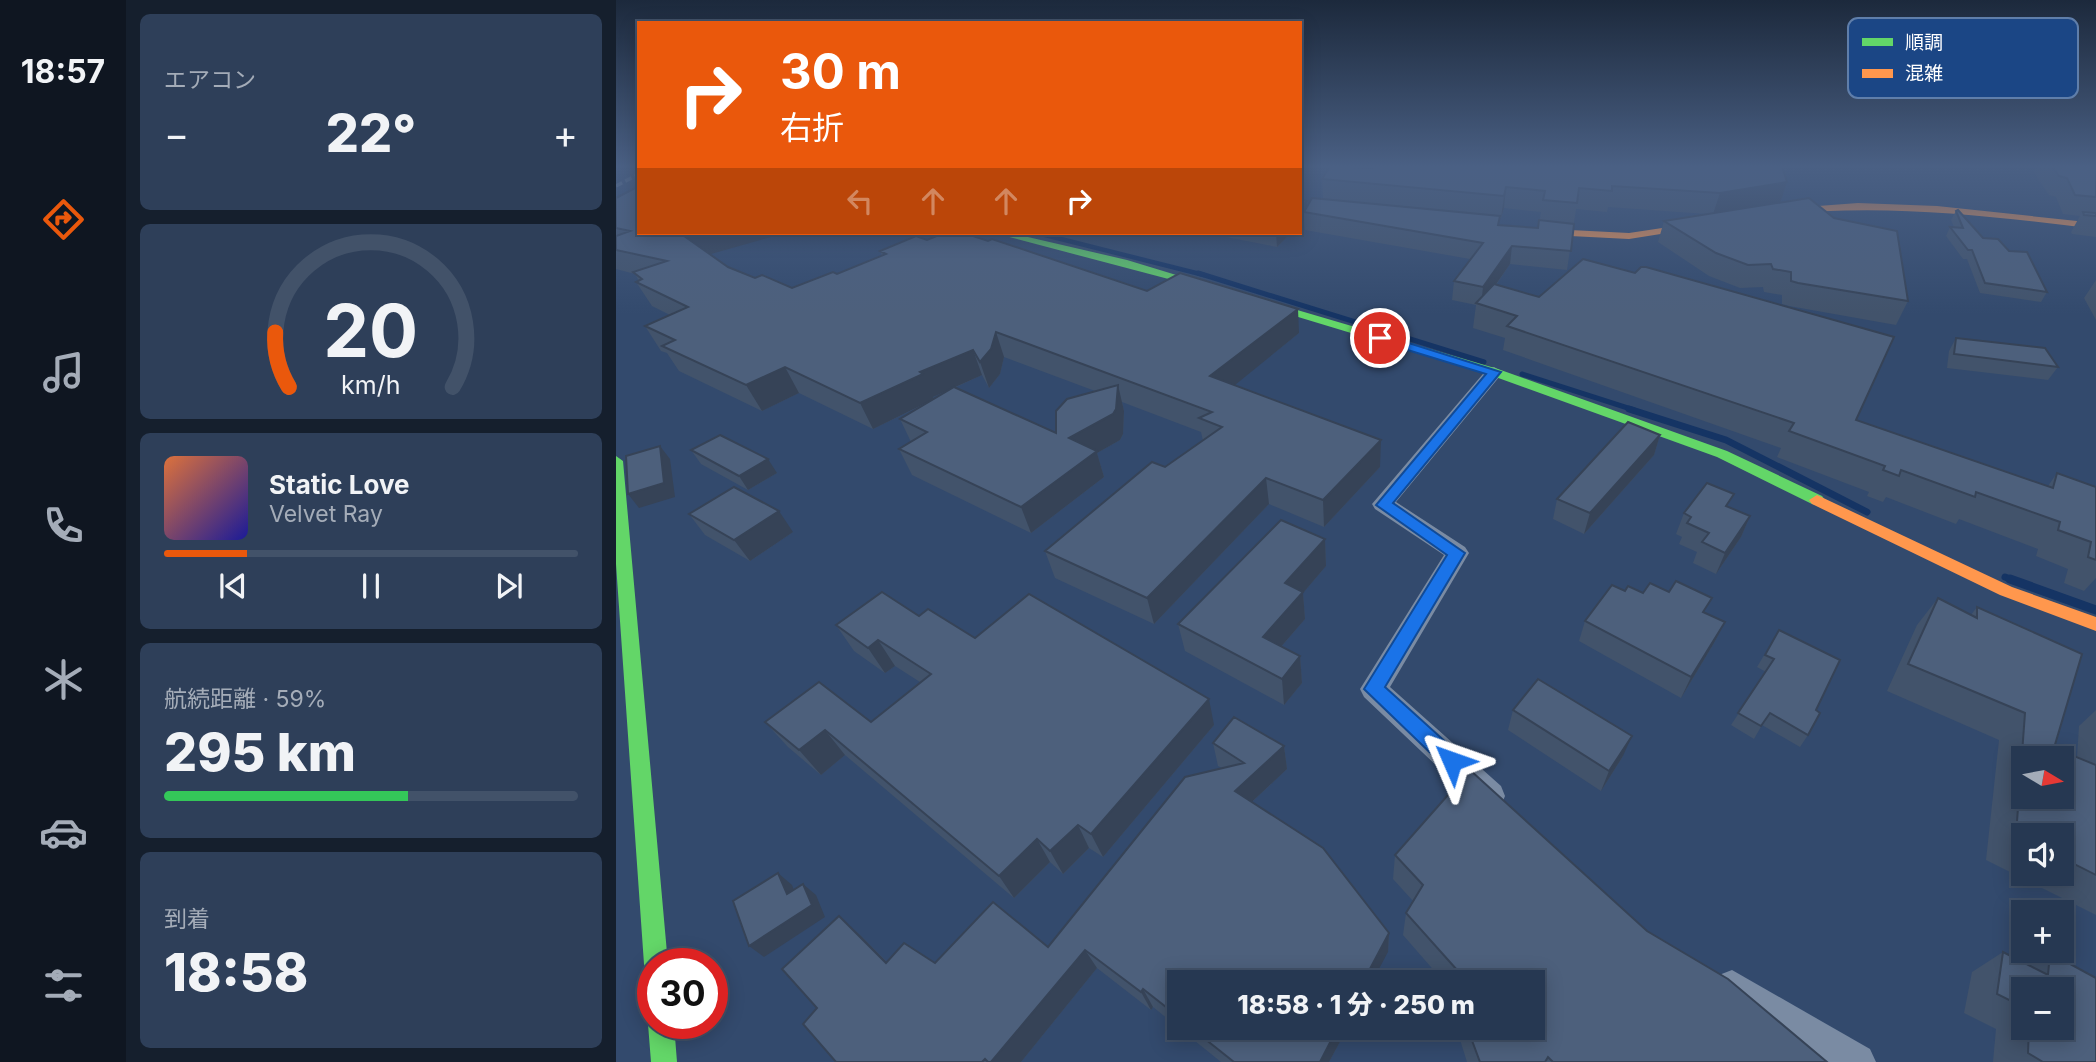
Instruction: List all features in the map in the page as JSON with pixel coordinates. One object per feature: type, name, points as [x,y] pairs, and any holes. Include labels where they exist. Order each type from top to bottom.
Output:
[{"type":"main road","points":[[1998,216],[2096,226]]},
{"type":"main road","points":[[1519,229],[1629,236],[1712,224]]},
{"type":"main road","points":[[1008,235],[1123,262],[1494,372],[1722,454],[1994,586],[2096,624]]},
{"type":"main road","points":[[616,461],[655,948]]},
{"type":"main road","points":[[662,1039],[664,1062]]},
{"type":"street","points":[[1494,372],[1383,505],[1457,553],[1374,689],[1506,810]]},
{"type":"street","points":[[1706,973],[1857,1062]]},
{"type":"building","points":[[616,216],[637,216],[637,235],[688,235],[684,236],[728,267],[755,278],[762,275],[792,288],[833,272],[837,274],[886,254],[880,251],[916,236],[927,240],[939,235],[970,235],[988,241],[992,239],[1147,291],[1180,273],[1298,309],[1210,376],[1381,440],[1323,500],[1266,478],[1147,598],[1045,551],[1152,462],[1165,467],[1222,427],[1199,418],[1212,412],[996,332],[991,349],[980,362],[973,350],[920,372],[923,374],[860,403],[785,367],[746,385],[662,346],[675,340],[645,326],[688,307],[636,282],[642,279],[633,272],[667,261],[616,250],[616,236],[630,231],[616,228]]},
{"type":"building","points":[[1325,216],[1495,216],[1500,216],[1498,225],[1538,228],[1539,220],[1574,224],[1571,251],[1512,246],[1483,287],[1454,281],[1483,243]]},
{"type":"building","points":[[1698,216],[1831,216],[1897,231],[1908,301],[1791,281],[1791,272],[1773,269],[1771,264],[1748,265],[1716,253],[1664,221]]},
{"type":"building","points":[[1958,216],[1963,216],[1983,238],[1998,239],[2009,251],[2027,252],[2047,292],[1985,283],[1972,250],[1968,250],[1950,227],[1963,228]]},
{"type":"building","points":[[1583,259],[1635,273],[1641,267],[1646,267],[1894,337],[1856,420],[2053,488],[2057,473],[2096,487],[2096,560],[2088,557],[2091,542],[2058,530],[2060,522],[1976,492],[1975,497],[1901,470],[1899,476],[1883,470],[1885,466],[1789,431],[1794,423],[1507,326],[1517,316],[1476,303],[1494,284],[1539,297]]},
{"type":"building","points":[[1956,338],[2045,348],[2058,367],[1954,354]]},
{"type":"building","points":[[1118,385],[1116,409],[1113,414],[1069,438],[1097,451],[1021,507],[899,449],[927,432],[900,419],[954,387],[1056,433],[1056,411],[1067,399]]},
{"type":"building","points":[[1628,422],[1660,435],[1590,513],[1557,499]]},
{"type":"building","points":[[720,435],[768,459],[739,476],[691,450]]},
{"type":"building","points":[[660,446],[664,483],[628,494],[626,456]]},
{"type":"building","points":[[1707,483],[1734,494],[1726,506],[1750,516],[1725,553],[1702,542],[1709,533],[1687,523],[1691,517],[1684,513]]},
{"type":"building","points":[[734,487],[779,511],[734,540],[689,514]]},
{"type":"building","points":[[1281,520],[1325,539],[1285,583],[1303,592],[1263,637],[1300,656],[1282,679],[1178,624]]},
{"type":"building","points":[[1676,581],[1712,598],[1703,612],[1725,622],[1691,677],[1585,621],[1612,585],[1625,591],[1628,586],[1643,593],[1650,583],[1669,592]]},
{"type":"building","points":[[882,592],[919,616],[928,609],[975,638],[1029,594],[1209,699],[1091,834],[1078,825],[1050,851],[1037,839],[999,876],[825,730],[799,750],[765,722],[819,682],[871,722],[931,674],[878,640],[868,648],[836,625]]},
{"type":"building","points":[[1938,598],[1977,618],[1977,607],[2082,654],[2055,746],[2023,746],[2025,713],[1908,664]]},
{"type":"building","points":[[1779,630],[1840,660],[1816,710],[1820,713],[1808,735],[1770,713],[1761,726],[1738,713],[1774,659],[1765,655]]},
{"type":"building","points":[[1538,679],[1632,736],[1609,771],[1513,710]]},
{"type":"building","points":[[1234,717],[1284,746],[1235,791],[1323,848],[1389,933],[1369,970],[1167,970],[1167,1008],[1085,950],[991,1062],[985,1059],[982,1062],[836,1062],[803,1024],[817,1008],[782,969],[839,916],[886,963],[904,943],[935,963],[993,902],[1048,947],[1185,777],[1244,763],[1213,743]]},
{"type":"building","points":[[2074,756],[2096,765],[2096,875],[2074,864],[2074,823],[2017,823],[2018,809],[2074,809]]},
{"type":"building","points":[[1470,770],[1647,931],[1728,979],[1827,1062],[1553,1062],[1548,1057],[1545,1062],[1480,1062],[1472,1040],[1545,1040],[1545,970],[1457,970],[1406,913],[1423,885],[1395,855]]},
{"type":"building","points":[[778,873],[787,894],[803,884],[812,905],[749,946],[733,901]]},
{"type":"building","points":[[2003,952],[2011,956],[2011,963],[2025,963],[2048,975],[2049,963],[2068,963],[2096,978],[2096,1062],[2043,1062],[2028,1053],[2028,1040],[2074,1040],[2074,977],[2011,977],[2011,1001],[1997,994]]},
{"type":"building","points":[[1206,1040],[1331,1040],[1320,1062],[1234,1062]]},
{"type":"waterway","points":[[1045,235],[1204,275]]},
{"type":"waterway","points":[[1198,273],[1484,362]]},
{"type":"waterway","points":[[1522,374],[1634,410]]},
{"type":"waterway","points":[[1629,409],[1726,440],[1867,512]]},
{"type":"waterway","points":[[2005,577],[2010,579]]},
{"type":"waterway","points":[[2010,579],[2096,610]]},
{"type":"waterway","points":[[2010,579],[2015,581]]},
{"type":"traffic: fast","points":[[1008,235],[1123,262],[1214,288]]},
{"type":"traffic: fast","points":[[1256,301],[1494,372],[1722,454],[1817,500]]},
{"type":"traffic: fast","points":[[616,461],[655,948]]},
{"type":"traffic: fast","points":[[662,1039],[664,1062]]},
{"type":"traffic: slow","points":[[2007,216],[2096,226]]},
{"type":"traffic: slow","points":[[1531,231],[1629,236],[1702,225]]},
{"type":"traffic: slow","points":[[1817,500],[2006,591],[2096,624]]},
{"type":"route","points":[[1380,338],[1494,372],[1383,505],[1457,553],[1374,689],[1452,761]]}]
